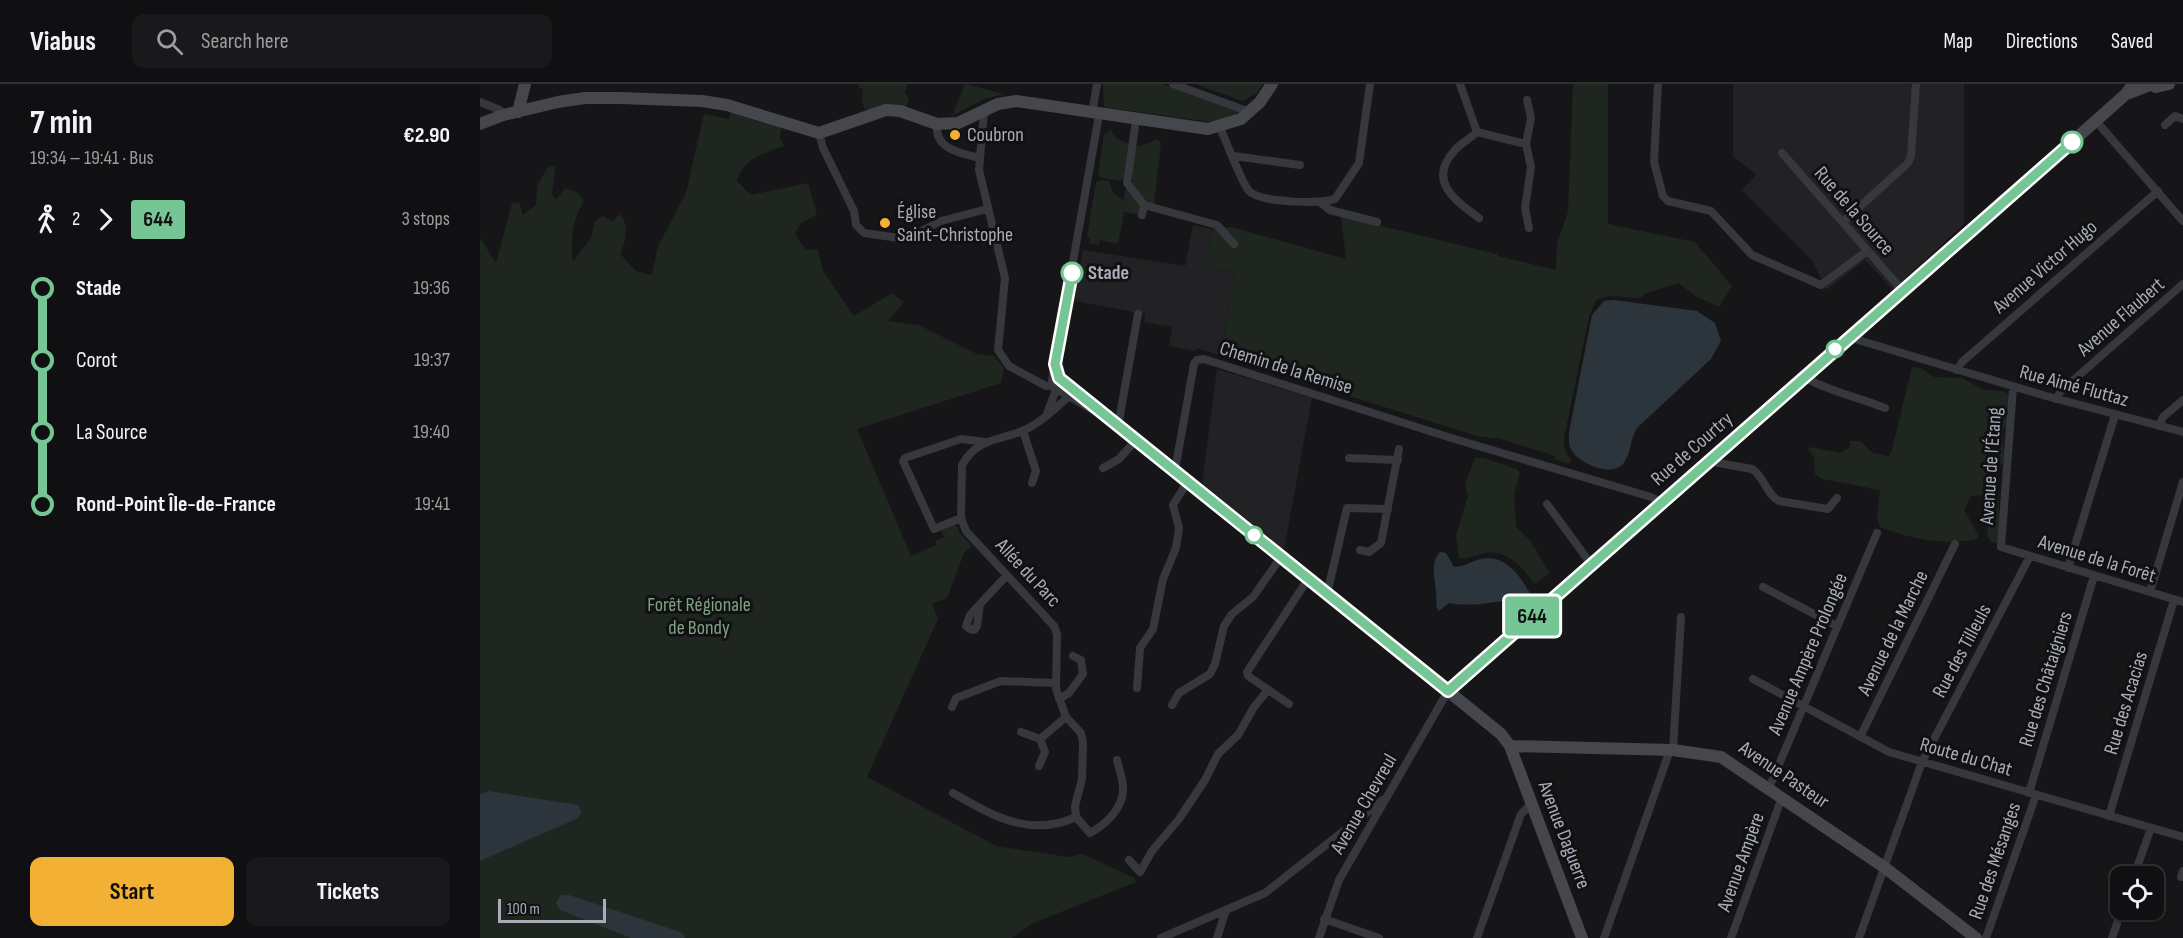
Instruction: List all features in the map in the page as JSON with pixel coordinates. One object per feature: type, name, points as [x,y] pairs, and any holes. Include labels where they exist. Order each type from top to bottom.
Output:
[{"type":"street","points":[[518,112],[525,84]]},
{"type":"street","points":[[1047,414],[1096,114],[1097,84]]},
{"type":"street","points":[[1173,84],[1250,112]]},
{"type":"street","points":[[480,125],[518,112],[585,98],[702,101],[758,112],[819,133],[880,111],[894,110],[937,124],[958,123],[998,104],[1016,100],[1193,129],[1220,128],[1250,112],[1272,84]]},
{"type":"street","points":[[1220,128],[1248,190],[1259,197],[1322,203],[1335,199],[1359,164],[1370,84]]},
{"type":"street","points":[[1460,84],[1477,132]]},
{"type":"street","points":[[1658,84],[1654,162],[1663,196],[1668,201],[1712,211],[1752,255],[1821,285],[1867,251]]},
{"type":"street","points":[[1843,222],[1908,163],[1911,156],[1916,84]]},
{"type":"street","points":[[2129,89],[2149,85],[2162,87],[2169,84]]},
{"type":"street","name":"Rue de Courtry","points":[[1448,691],[2096,121],[2129,89]]},
{"type":"street","points":[[1527,100],[1531,118],[1526,144],[1531,167],[1525,208],[1529,228]]},
{"type":"street","points":[[480,102],[500,110],[504,117]]},
{"type":"street","points":[[984,112],[979,170],[1005,278],[999,350],[1009,366],[1053,388],[1118,426]]},
{"type":"street","points":[[2165,125],[2175,116],[2183,119]]},
{"type":"street","points":[[1136,120],[1126,183],[1144,205],[1217,225],[1234,243]]},
{"type":"street","points":[[2096,121],[2183,221]]},
{"type":"street","points":[[937,124],[937,136],[942,144],[960,153],[980,158]]},
{"type":"street","points":[[1477,132],[1526,144]]},
{"type":"street","points":[[1477,132],[1450,155],[1443,177],[1445,188],[1451,198],[1479,218]]},
{"type":"street","points":[[819,133],[854,211],[859,230],[864,233],[906,239],[941,221],[987,209]]},
{"type":"street","name":"Rue de la Source","points":[[1782,153],[1902,290]]},
{"type":"street","points":[[1234,156],[1300,165]]},
{"type":"street","name":"Avenue Victor Hugo","points":[[1957,370],[1962,362],[2158,191]]},
{"type":"street","points":[[1322,203],[1330,210],[1377,222]]},
{"type":"street","points":[[1142,215],[1144,205]]},
{"type":"street","name":"Avenue Flaubert","points":[[2056,399],[2061,391],[2183,284]]},
{"type":"street","points":[[1118,426],[1138,314]]},
{"type":"street","name":"Rue Aimé Fluttaz","points":[[1848,337],[2013,387],[2183,432]]},
{"type":"street","name":"Chemin de la Remise","points":[[1175,470],[1194,364],[1197,360],[1204,359],[1661,502]]},
{"type":"street","points":[[1055,364],[1059,378],[1501,734],[1510,746]]},
{"type":"street","points":[[1804,377],[1847,396],[1857,397],[1885,408]]},
{"type":"street","points":[[1053,388],[1059,378]]},
{"type":"street","points":[[1053,388],[1059,385],[1074,395],[1082,396]]},
{"type":"street","name":"Avenue de l’Étang","points":[[2001,548],[2013,387]]},
{"type":"street","points":[[985,442],[962,465],[961,518],[934,528],[903,461],[905,458],[961,439],[985,442],[1023,431],[1068,397]]},
{"type":"street","points":[[2159,426],[2163,417],[2183,400]]},
{"type":"street","points":[[2068,568],[2115,415]]},
{"type":"street","points":[[1023,431],[1036,471],[1032,483]]},
{"type":"street","points":[[1103,468],[1119,459],[1136,440]]},
{"type":"street","points":[[1360,550],[1370,552],[1382,543],[1399,449]]},
{"type":"street","points":[[1349,458],[1398,460]]},
{"type":"street","points":[[1707,461],[1758,472],[1773,498],[1779,501],[1828,509],[1837,498]]},
{"type":"street","points":[[1137,688],[1140,648],[1153,629],[1163,579],[1176,548],[1179,528],[1173,505],[1188,481]]},
{"type":"street","points":[[2150,592],[2183,482]]},
{"type":"street","points":[[1547,504],[1591,564]]},
{"type":"street","points":[[1327,594],[1347,508],[1388,509]]},
{"type":"street","name":"Allée du Parc","points":[[961,518],[966,531],[1054,626],[1057,634],[1055,683],[1066,717],[1081,733],[1083,742],[1082,779],[1075,806],[1076,817]]},
{"type":"street","name":"Avenue Ampère Prolongée","points":[[1769,788],[1876,533]]},
{"type":"street","name":"Avenue de la Marche","points":[[1860,737],[1955,544]]},
{"type":"street","name":"Avenue de la Forêt","points":[[2001,548],[2179,601]]},
{"type":"street","name":"Rue des Tilleuls","points":[[1859,938],[1922,762],[2030,556]]},
{"type":"street","points":[[1172,705],[1187,687],[1210,674],[1215,664],[1224,626],[1232,614],[1253,597],[1281,557]]},
{"type":"street","points":[[980,604],[1007,575]]},
{"type":"street","name":"Rue des Châtaigniers","points":[[2032,794],[2094,576]]},
{"type":"street","points":[[1289,704],[1248,676],[1247,672],[1308,579]]},
{"type":"street","points":[[1763,587],[1838,626]]},
{"type":"street","name":"Rue des Acacias","points":[[2109,816],[2179,601]]},
{"type":"street","points":[[1604,938],[1672,750],[1681,617]]},
{"type":"street","points":[[1059,699],[1070,693],[1083,674],[1081,660],[1073,656]]},
{"type":"street","name":"Route du Chat","points":[[1753,679],[1889,752],[2183,837]]},
{"type":"street","points":[[952,707],[956,698],[993,682],[1055,683]]},
{"type":"street","points":[[1129,860],[1140,872],[1152,850],[1179,819],[1205,780],[1218,754],[1238,735],[1268,690]]},
{"type":"street","name":"Avenue Chevreul","points":[[1319,938],[1339,880],[1448,691]]},
{"type":"street","points":[[1040,739],[1066,717]]},
{"type":"street","points":[[1021,732],[1040,739],[1045,752],[1039,766]]},
{"type":"street","name":"Avenue Pasteur","points":[[1510,746],[1672,750],[1721,757],[1884,867],[1976,938]]},
{"type":"street","name":"Avenue Daguerre","points":[[1510,746],[1582,938]]},
{"type":"street","points":[[953,793],[998,819],[1021,824],[1052,825],[1076,817],[1090,833],[1105,825],[1122,796],[1123,788],[1117,760]]},
{"type":"street","name":"Rue des Mésanges","points":[[1986,938],[2032,794]]},
{"type":"street","points":[[1161,938],[1265,893],[1388,796]]},
{"type":"street","name":"Avenue Ampère","points":[[1731,938],[1782,797]]},
{"type":"street","points":[[1477,938],[1521,814],[1531,804]]},
{"type":"street","points":[[1365,814],[1373,820]]},
{"type":"street","points":[[2138,866],[2151,828]]},
{"type":"street","points":[[1217,938],[1226,910]]},
{"type":"street","points":[[1324,920],[1379,938]]},
{"type":"street","points":[[2112,938],[2118,920]]},
{"type":"shaded area","points":[[1733,84],[1964,84],[1964,224],[1893,290],[1865,260],[1826,290],[1812,260],[1742,190],[1756,175],[1733,156]]},
{"type":"shaded area","points":[[1193,225],[1212,229],[1205,267],[1234,272],[1221,356],[1197,348],[1196,351],[1169,346],[1172,327],[1144,322],[1145,314],[1074,301],[1083,250],[1185,266]]},
{"type":"shaded area","points":[[1614,300],[1697,311],[1715,323],[1721,341],[1711,359],[1638,427],[1625,461],[1617,468],[1610,470],[1595,467],[1576,456],[1570,446],[1569,432],[1592,315],[1604,301]]},
{"type":"shaded area","points":[[1217,369],[1312,398],[1284,549],[1202,484]]},
{"type":"shaded area","points":[[1440,552],[1446,553],[1454,567],[1487,558],[1503,562],[1516,573],[1531,595],[1526,600],[1449,603],[1439,611],[1436,606],[1434,564]]},
{"type":"shaded area","points":[[489,791],[578,805],[582,812],[578,818],[480,861],[480,794]]},
{"type":"shaded area","points":[[561,895],[569,895],[683,933],[685,938],[631,938],[560,910],[556,903]]},
{"type":"green space","points":[[858,84],[908,84],[905,92],[909,99],[906,108],[896,105],[865,110],[862,101],[863,89],[859,88]]},
{"type":"green space","points":[[965,84],[1004,94],[984,99],[952,116]]},
{"type":"green space","points":[[1103,84],[1162,84],[1239,112],[1220,122],[1210,122],[1104,107]]},
{"type":"green space","points":[[1195,84],[1263,84],[1257,93],[1243,101]]},
{"type":"green space","points":[[1573,84],[1608,84],[1608,224],[1695,242],[1732,286],[1719,307],[1697,297],[1678,283],[1647,293],[1640,298],[1609,296],[1596,300],[1589,317],[1565,433],[1565,449],[1572,460],[1569,464],[1555,459],[1555,456],[1501,439],[1477,436],[1221,356],[1234,272],[1205,267],[1212,229],[1231,227],[1346,259],[1341,216],[1496,254],[1498,252],[1498,256],[1556,270],[1557,243],[1568,212]]},
{"type":"green space","name":"Forêt Régionale de Bondy","points":[[731,109],[782,124],[780,138],[784,146],[749,162],[737,181],[751,195],[808,183],[817,215],[801,223],[795,234],[805,249],[818,250],[823,271],[854,316],[892,293],[904,302],[888,321],[919,325],[977,354],[994,356],[1004,368],[1001,383],[857,429],[911,556],[936,545],[935,541],[944,537],[941,531],[956,524],[960,534],[972,546],[964,553],[947,598],[932,604],[938,619],[867,777],[996,846],[1068,857],[1083,854],[1134,878],[1136,882],[1031,924],[1012,938],[480,938],[480,238],[496,263],[512,203],[519,202],[523,215],[536,205],[537,186],[547,168],[556,165],[552,194],[556,200],[565,188],[577,192],[584,200],[573,229],[573,261],[591,238],[595,221],[603,216],[613,222],[619,214],[626,228],[621,255],[636,271],[652,275],[658,246],[686,193],[704,114],[729,119]]},
{"type":"green space","points":[[1113,128],[1112,132],[1116,138],[1131,145],[1126,176],[1120,181],[1101,178],[1098,174],[1104,134]]},
{"type":"green space","points":[[1158,139],[1161,144],[1154,205],[1145,203],[1132,186],[1133,181],[1130,176],[1135,146]]},
{"type":"green space","points":[[1109,181],[1113,193],[1123,200],[1126,189],[1129,189],[1141,205],[1140,215],[1124,212],[1118,244],[1100,240],[1099,245],[1089,243],[1090,238],[1087,237],[1096,182]]},
{"type":"green space","points":[[1912,367],[1921,368],[1934,377],[1962,378],[1984,390],[2004,391],[2008,395],[2007,424],[2003,431],[2004,460],[1998,470],[1999,542],[1992,543],[1989,539],[1987,534],[1988,500],[1978,495],[1971,496],[1964,510],[1979,536],[1978,539],[1953,542],[1928,540],[1880,527],[1877,519],[1880,490],[1822,479],[1815,474],[1814,457],[1808,450],[1810,447],[1841,453],[1850,447],[1850,441],[1860,441],[1873,453],[1889,456]]},
{"type":"green space","points":[[1475,458],[1484,458],[1517,469],[1520,473],[1514,494],[1516,527],[1529,539],[1550,573],[1534,584],[1517,563],[1503,554],[1486,553],[1459,558],[1456,535],[1468,496],[1465,484]]},
{"type":"bus line","name":"644","points":[[1072,273],[1055,364],[1059,378],[1448,691],[2072,142]]},
{"type":"place","name":"Coubron","points":[[955,135]]},
{"type":"place","name":"Église Saint-Christophe","points":[[885,223]]},
{"type":"place","name":"Stade","points":[[1072,273]]}]
